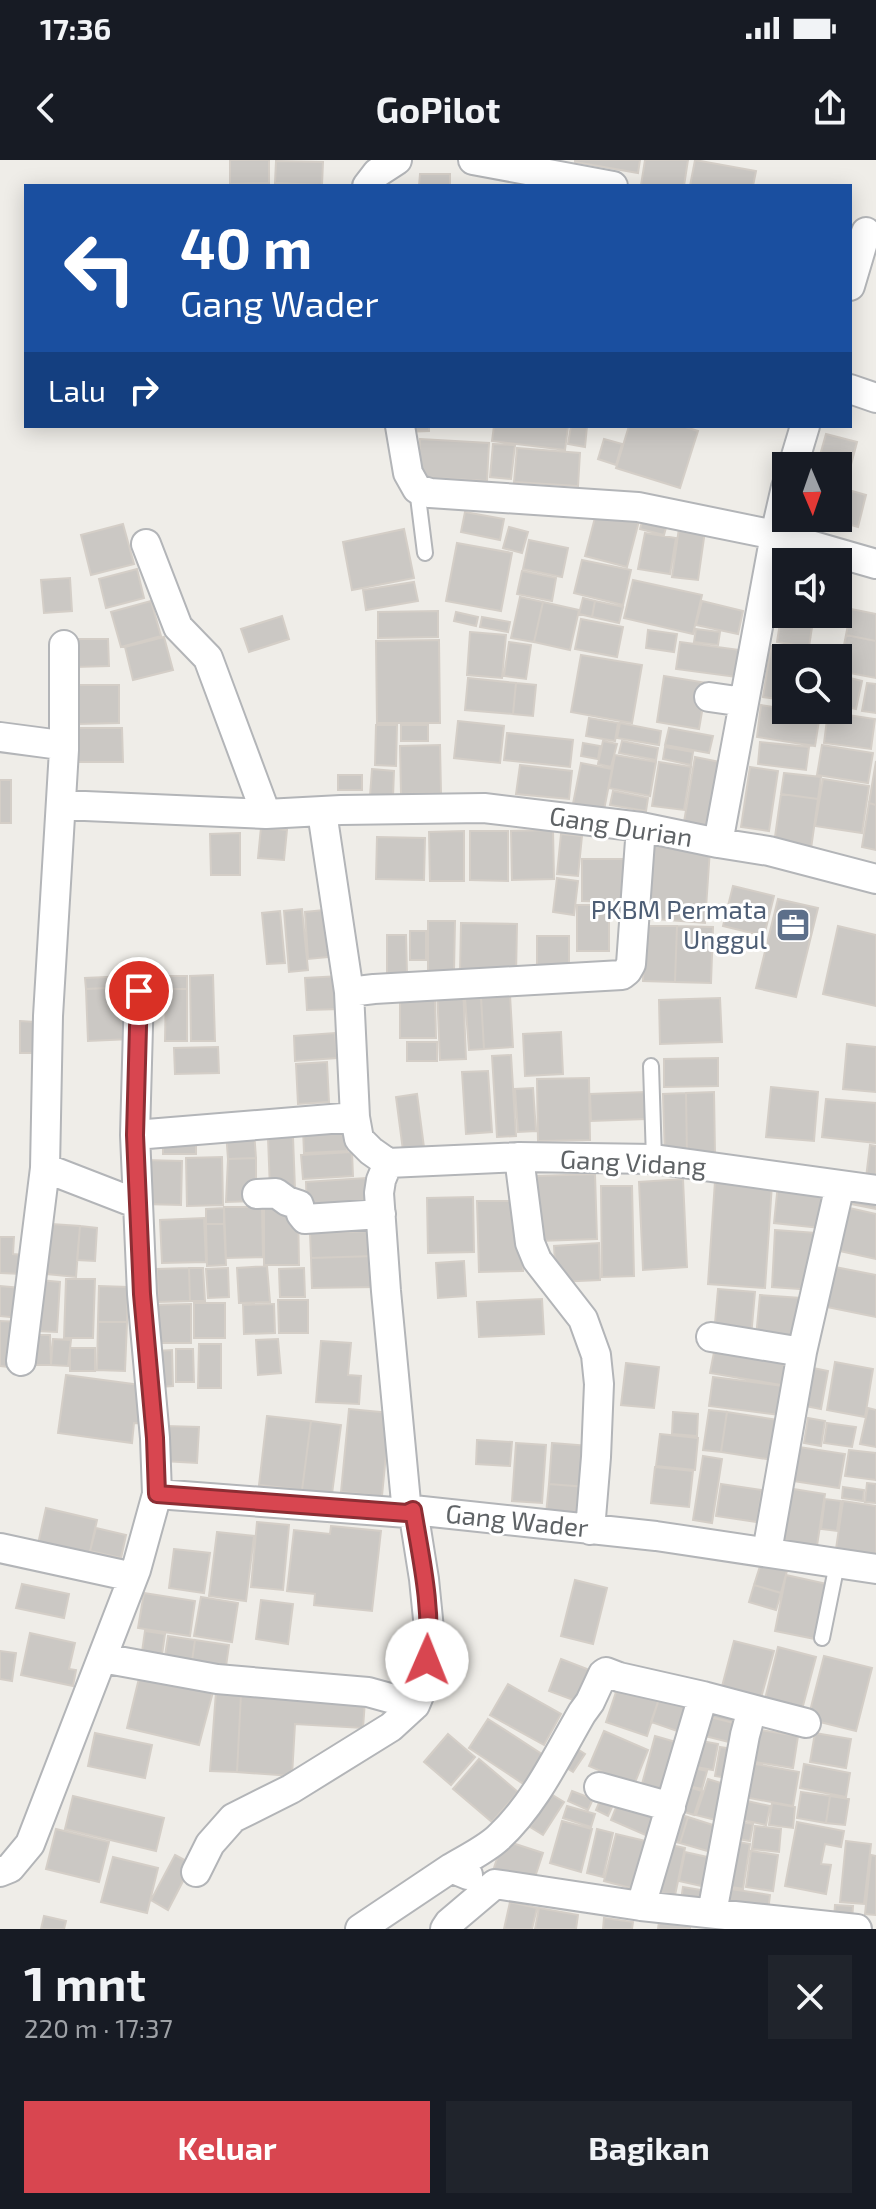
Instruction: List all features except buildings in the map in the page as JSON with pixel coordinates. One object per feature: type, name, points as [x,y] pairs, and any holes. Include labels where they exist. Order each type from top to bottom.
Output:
[{"type":"street","points":[[369,184],[377,173],[397,160]]},
{"type":"street","points":[[473,160],[602,184]]},
{"type":"street","points":[[852,278],[864,232]]},
{"type":"street","points":[[852,390],[876,398]]},
{"type":"street","points":[[400,428],[408,473],[417,489],[430,493],[638,507],[775,535],[876,564]]},
{"type":"street","points":[[797,452],[804,428]]},
{"type":"street","points":[[718,843],[776,532]]},
{"type":"street","points":[[146,544],[178,627],[208,658],[266,814]]},
{"type":"street","points":[[21,1361],[45,1168],[48,1016],[64,750],[64,645]]},
{"type":"street","points":[[709,697],[744,702]]},
{"type":"street","points":[[0,737],[53,744],[64,750]]},
{"type":"street","name":"Gang Durian","points":[[62,805],[266,814],[484,808],[641,827],[769,851],[876,879]]},
{"type":"street","points":[[196,1872],[210,1844],[233,1818],[291,1789],[391,1727],[415,1705],[425,1681],[430,1639],[424,1579],[410,1512],[386,1291],[379,1193],[388,1163],[359,1139],[355,1117],[361,990],[342,811]]},
{"type":"street","points":[[361,990],[622,975],[631,964],[641,827]]},
{"type":"street","points":[[0,1872],[10,1868],[30,1844],[133,1577],[157,1494],[142,1294],[135,1135],[139,991]]},
{"type":"street","points":[[135,1135],[355,1117]]},
{"type":"street","points":[[519,1157],[530,1243],[537,1260],[583,1319],[596,1355],[599,1398],[590,1530]]},
{"type":"street","name":"Gang Vidang","points":[[388,1163],[519,1157],[654,1159],[876,1190]]},
{"type":"street","points":[[45,1168],[138,1204]]},
{"type":"street","points":[[767,1552],[802,1352],[840,1185]]},
{"type":"street","points":[[257,1194],[276,1193],[299,1205],[305,1219],[381,1214]]},
{"type":"street","points":[[711,1337],[802,1352]]},
{"type":"street","name":"Gang Wader","points":[[157,1494],[410,1512],[656,1536],[876,1569]]},
{"type":"street","points":[[0,1548],[133,1577]]},
{"type":"street","points":[[102,1658],[217,1679],[368,1692],[415,1705]]},
{"type":"street","points":[[360,1929],[497,1840],[541,1786],[606,1672],[806,1723]]},
{"type":"street","points":[[641,1906],[703,1696]]},
{"type":"street","points":[[712,1913],[752,1709]]},
{"type":"street","points":[[599,1787],[671,1807]]},
{"type":"street","points":[[451,1868],[495,1884],[641,1906],[857,1929]]},
{"type":"street","points":[[445,1929],[495,1884]]},
{"type":"lane","points":[[417,489],[425,553]]},
{"type":"lane","points":[[651,1066],[654,1159]]},
{"type":"lane","points":[[822,1638],[837,1564]]},
{"type":"place","name":"PKBM Permata Unggul","points":[[793,925]]},
{"type":"route","points":[[139,991],[135,1135],[142,1294],[157,1494],[407,1513],[413,1510],[430,1639],[427,1660]]}]
